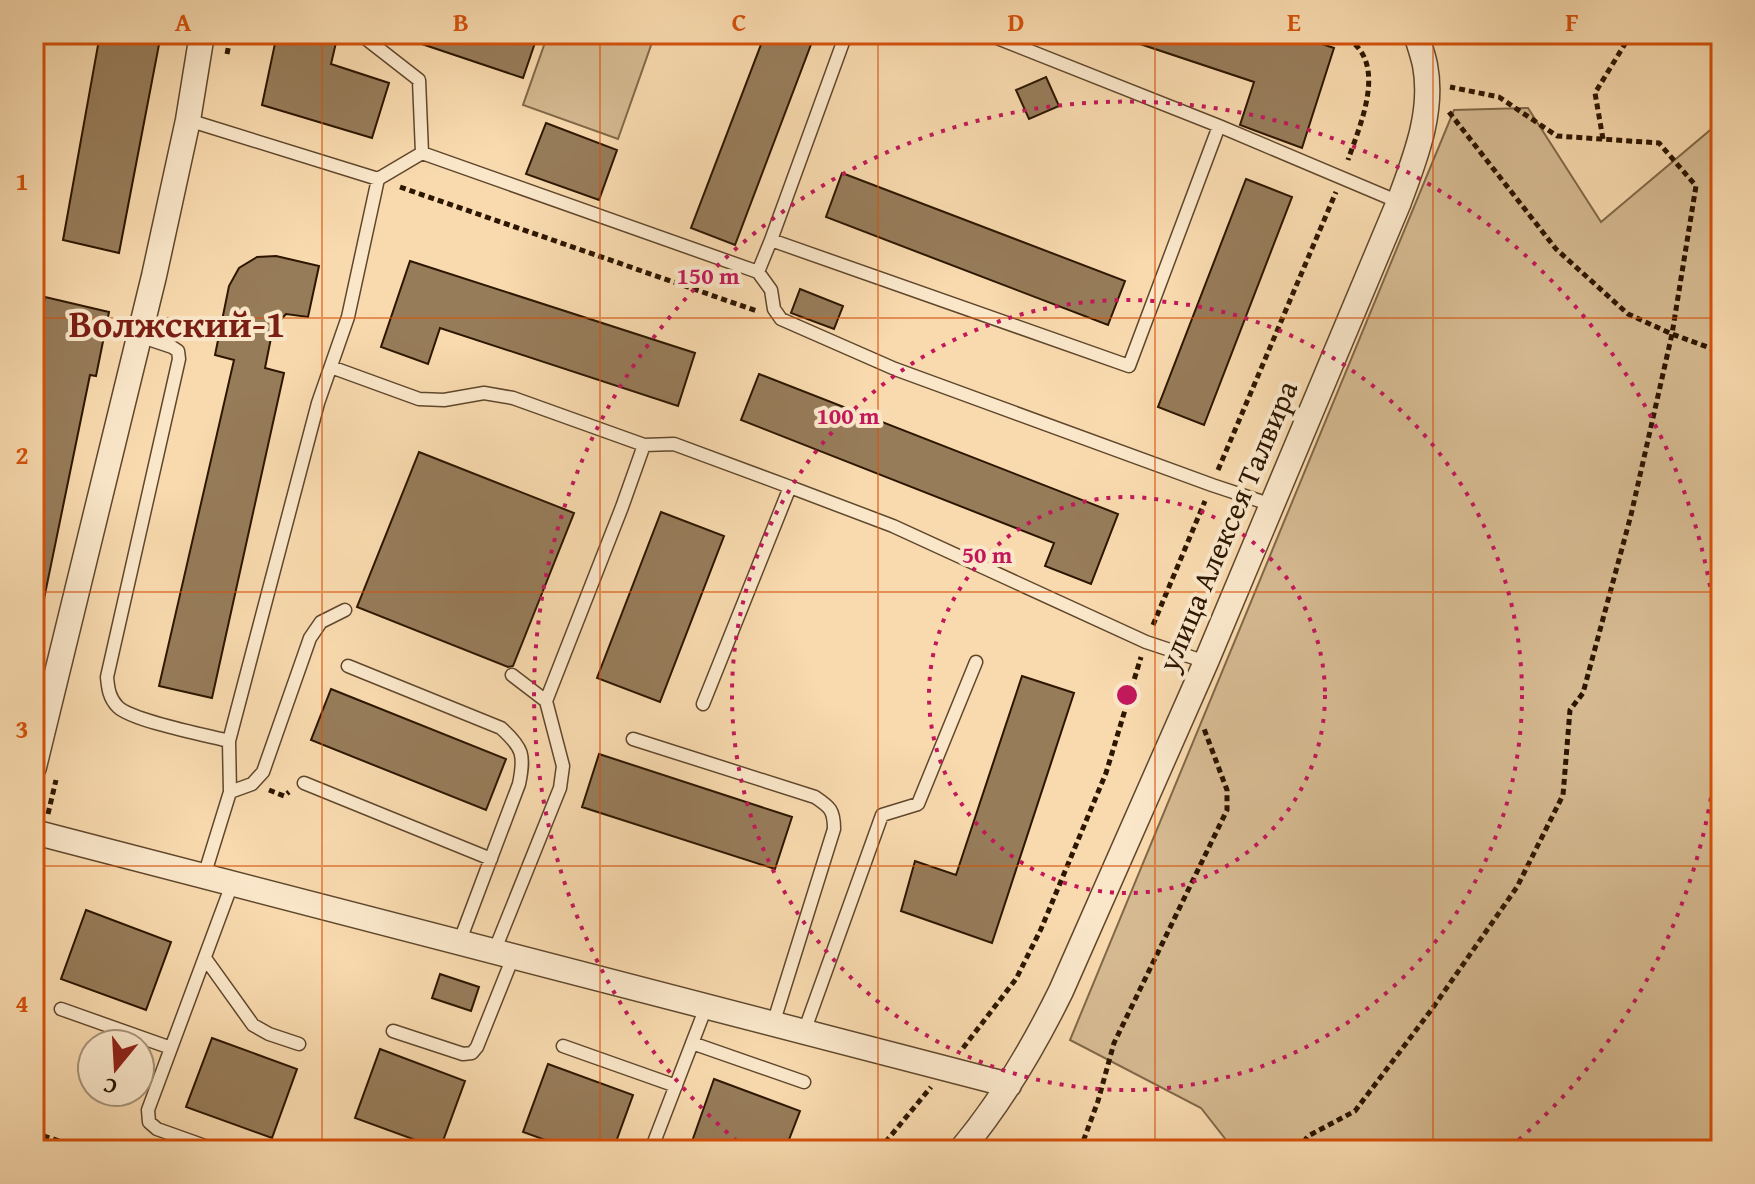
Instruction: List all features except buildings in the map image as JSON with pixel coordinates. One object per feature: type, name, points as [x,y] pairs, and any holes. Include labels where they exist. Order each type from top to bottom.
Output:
[{"type":"street","points":[[34,767],[139,336],[188,120],[202,34]]},
{"type":"street","name":"улица Алексея Талвира","points":[[961,1150],[1009,1085],[1061,991],[1192,695],[1399,202],[1418,150],[1427,108],[1426,67],[1416,34]]},
{"type":"street","points":[[34,832],[1009,1085]]},
{"type":"lane","points":[[360,34],[419,80],[422,153]]},
{"type":"lane","points":[[758,272],[846,34]]},
{"type":"lane","points":[[987,34],[1219,126],[1399,202]]},
{"type":"lane","points":[[188,120],[378,179]]},
{"type":"lane","points":[[771,240],[1129,366],[1219,126]]},
{"type":"lane","points":[[204,876],[230,792],[229,741],[313,418],[348,317],[378,179],[422,153]]},
{"type":"lane","points":[[422,153],[758,272],[771,290],[774,309],[781,319],[895,369],[1272,505]]},
{"type":"lane","points":[[139,336],[172,347],[178,351],[179,359],[107,677],[108,694],[118,707],[132,716],[229,741]]},
{"type":"lane","points":[[331,367],[419,399],[444,400],[484,393],[513,398],[644,445],[674,444],[893,526],[1146,642],[1206,662]]},
{"type":"lane","points":[[393,1031],[463,1054],[472,1053],[477,1047],[504,954],[560,788],[563,766],[546,701],[644,445]]},
{"type":"lane","points":[[703,704],[790,487]]},
{"type":"lane","points":[[230,792],[252,784],[263,772],[310,638],[321,622],[345,610]]},
{"type":"lane","points":[[804,1032],[882,815],[918,804],[976,662]]},
{"type":"lane","points":[[348,666],[501,728],[518,744],[523,766],[519,784],[459,943]]},
{"type":"lane","points":[[512,675],[546,701]]},
{"type":"lane","points":[[633,739],[815,797],[828,806],[834,816],[834,829],[773,1024]]},
{"type":"lane","points":[[304,783],[491,859]]},
{"type":"lane","points":[[216,1150],[157,1129],[149,1122],[148,1110],[232,884]]},
{"type":"lane","points":[[205,958],[253,1025],[299,1044]]},
{"type":"lane","points":[[651,1150],[706,1007]]},
{"type":"lane","points":[[61,1009],[171,1048]]},
{"type":"lane","points":[[692,1043],[804,1082]]},
{"type":"lane","points":[[563,1046],[676,1086]]},
{"type":"path","points":[[879,1150],[947,1069],[1016,979],[1041,929],[1106,773],[1146,642],[1342,178],[1364,114],[1370,79],[1364,54],[1346,36],[1338,34]]},
{"type":"path","points":[[1603,139],[1595,93],[1631,34]]},
{"type":"path","points":[[1298,1150],[1308,1136],[1355,1111],[1423,1020],[1517,887],[1563,795],[1570,710],[1583,693],[1631,515],[1672,334],[1696,186],[1659,143],[1557,136],[1499,97],[1426,82]]},
{"type":"path","points":[[1426,82],[1556,249],[1628,314],[1721,352]]},
{"type":"path","points":[[378,179],[781,319]]},
{"type":"path","points":[[1080,1150],[1114,1043],[1227,810],[1227,790],[1192,695]]},
{"type":"path","points":[[34,1133],[88,1150]]},
{"type":"shaded area","points":[[548,34],[655,34],[618,139],[523,105]]},
{"type":"shaded area","points":[[1528,108],[1601,222],[1721,121],[1721,1150],[1234,1150],[1201,1108],[1070,1040],[1454,110]]},
{"type":"district","name":"Волжский-1","points":[[177,324]]}]
